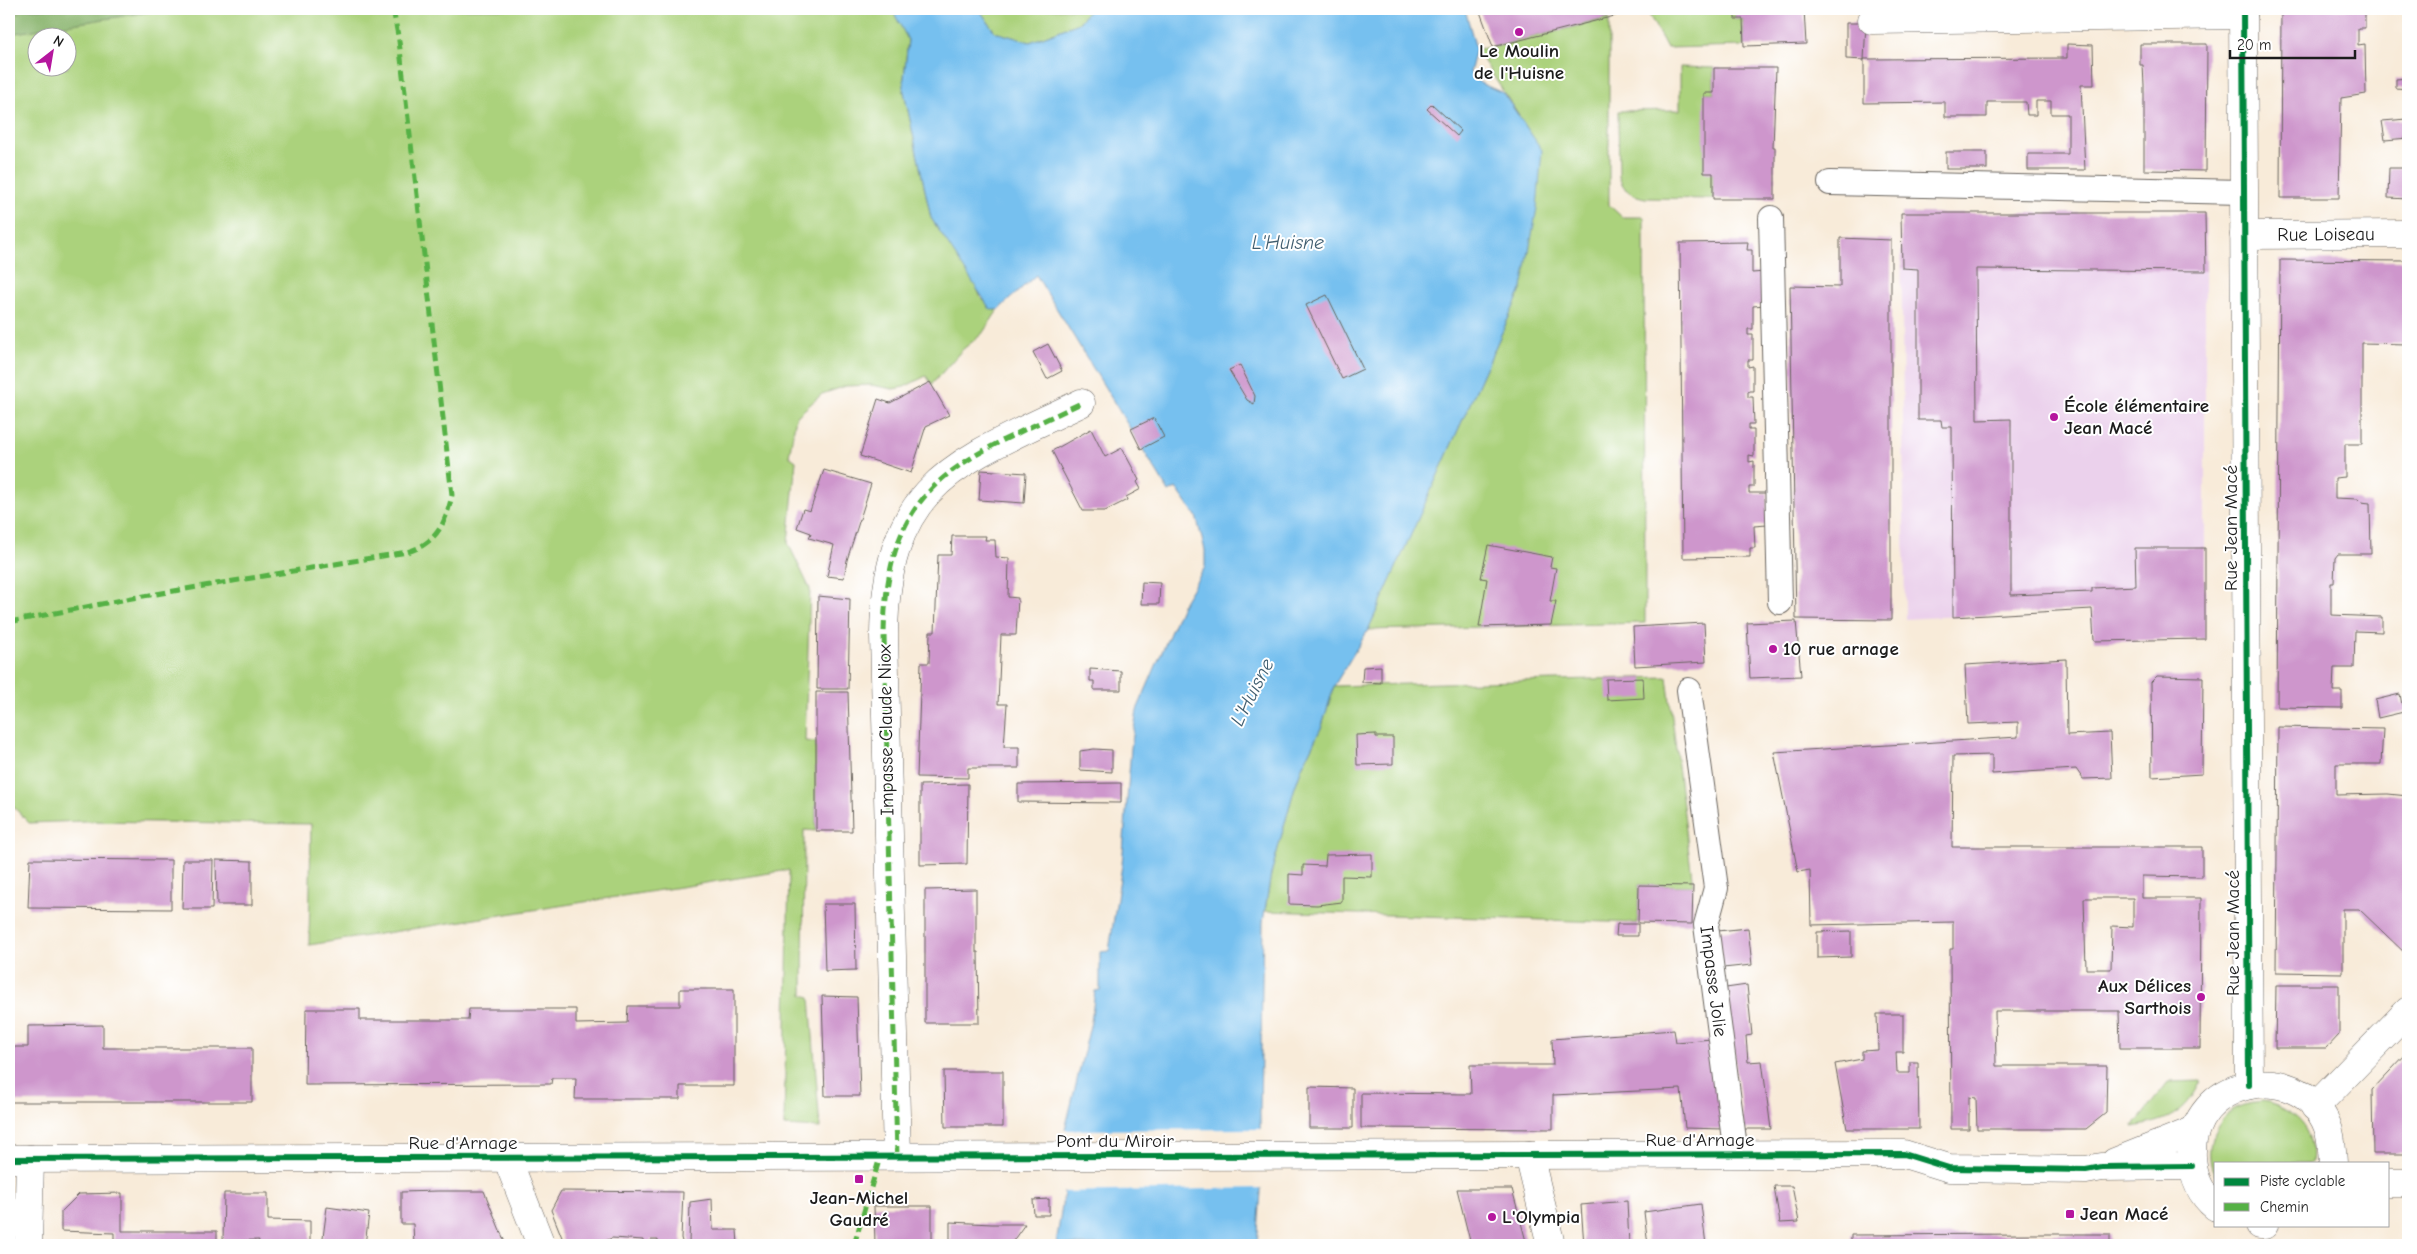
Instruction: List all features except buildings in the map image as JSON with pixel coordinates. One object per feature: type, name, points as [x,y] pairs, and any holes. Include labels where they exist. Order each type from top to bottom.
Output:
[{"type":"street","points":[[1872,20],[2243,12]]},
{"type":"street","name":"Rue Jean Macé","points":[[2243,12],[2249,1085]]},
{"type":"street","name":"Rue Loiseau","points":[[2244,235],[2408,234]]},
{"type":"street","name":"Impasse Claude Niox","points":[[907,1156],[884,635],[885,604],[893,554],[912,513],[945,474],[972,456],[1081,403]]},
{"type":"street","points":[[2315,1107],[2408,1011]]},
{"type":"street","points":[[2214,1205],[2207,1200],[2197,1182],[2192,1166],[2191,1146],[2195,1130],[2213,1102],[2227,1092],[2249,1085],[2275,1084],[2291,1090],[2315,1107],[2326,1124],[2332,1143],[2333,1162]]},
{"type":"street","name":"Rue d'Arnage","points":[[2094,1168],[2195,1130]]},
{"type":"street","name":"Rue d'Arnage","points":[[1312,1156],[1904,1154],[1949,1168],[2192,1166]]},
{"type":"street","points":[[1529,1155],[1551,1245]]},
{"type":"street","name":"Pont du Miroir","points":[[907,1156],[1312,1156]]},
{"type":"street","name":"Rue d'Arnage","points":[[19,1159],[907,1156]]},
{"type":"street","points":[[507,1158],[541,1245]]},
{"type":"street","points":[[19,1159],[28,1245]]},
{"type":"street","points":[[2390,1183],[2408,1183]]},
{"type":"lane","points":[[1830,183],[2243,192]]},
{"type":"lane","points":[[1771,218],[1780,602]]},
{"type":"lane","name":"Impasse Jolie","points":[[1689,690],[1716,888],[1706,925],[1736,1155]]},
{"type":"shaded area","name":"École élémentaire Jean Macé","points":[[1901,213],[2205,213],[2205,639],[2094,641],[2092,609],[1905,619]]},
{"type":"green space","points":[[9,9],[892,9],[908,39],[903,87],[931,218],[975,284],[981,298],[994,310],[998,310],[982,334],[962,350],[932,384],[926,376],[904,387],[893,389],[871,385],[846,386],[822,394],[796,417],[789,456],[796,461],[788,543],[810,589],[805,741],[816,742],[816,831],[804,830],[803,995],[810,997],[820,1128],[784,1126],[789,870],[309,945],[311,824],[85,821],[29,823],[9,802]]},
{"type":"green space","points":[[24,9],[168,9],[47,28],[28,28],[28,31],[9,34],[9,19]]},
{"type":"green space","points":[[979,9],[1090,9],[1079,23],[1030,42],[995,32]]},
{"type":"green space","points":[[1646,9],[1735,9],[1735,19],[1743,19],[1744,46],[1667,48]]},
{"type":"green space","points":[[1609,18],[1609,205],[1622,217],[1644,217],[1645,623],[1368,630],[1522,288],[1541,150],[1476,49],[1493,47]]},
{"type":"green space","points":[[1680,67],[1714,68],[1714,93],[1705,93],[1704,172],[1713,173],[1713,199],[1645,198],[1629,192],[1623,186],[1619,177],[1618,111],[1680,110]]},
{"type":"green space","points":[[1667,677],[1693,886],[1639,885],[1638,923],[1265,911],[1271,874],[1294,790],[1302,767],[1322,726],[1334,686]]},
{"type":"green space","points":[[2201,1081],[2188,1102],[2174,1114],[2156,1122],[2133,1127],[2168,1082]]},
{"type":"green space","points":[[2264,1102],[2275,1105],[2285,1110],[2301,1123],[2310,1141],[2311,1162],[2214,1162],[2214,1172],[2210,1160],[2210,1150],[2214,1133],[2224,1117],[2231,1111],[2247,1104]]},
{"type":"water","name":"L'Huisne","points":[[892,9],[979,9],[995,32],[1030,42],[1079,23],[1090,9],[1465,9],[1476,49],[1470,73],[1480,83],[1503,93],[1542,150],[1537,208],[1522,288],[1368,630],[1334,686],[1322,726],[1302,767],[1294,790],[1271,874],[1263,922],[1260,1113],[1261,1192],[1257,1245],[1056,1245],[1064,1192],[1065,1130],[1091,1022],[1095,991],[1100,990],[1100,952],[1109,951],[1122,865],[1131,748],[1137,710],[1182,605],[1205,567],[1205,550],[1196,516],[1176,488],[1169,492],[1036,275],[998,310],[990,309],[931,218],[903,87],[908,40]]},
{"type":"pier","points":[[1262,1129],[1263,1188],[1061,1192],[1063,1130]]},
{"type":"marked path","points":[[9,622],[132,598],[407,552],[425,544],[438,531],[447,515],[452,495],[399,41],[393,9]]},
{"type":"marked path","points":[[897,1156],[884,635],[888,583],[898,542],[915,509],[938,483],[966,461],[999,442],[1081,403]]},
{"type":"marked path","points":[[854,1245],[880,1157]]},
{"type":"cycle path","points":[[2243,9],[2249,1085]]},
{"type":"cycle path","points":[[9,1159],[1904,1154],[1949,1168],[2086,1170],[2102,1167],[2192,1166]]},
{"type":"place","name":"Le Moulin de l'Huisne","points":[[1519,32]]},
{"type":"place","name":"École élémentaire Jean Macé","points":[[2054,417]]},
{"type":"place","name":"10 rue arnage","points":[[1773,649]]},
{"type":"place","name":"Aux Délices Sarthois","points":[[2201,997]]},
{"type":"place","name":"Jean-Michel Gaudré","points":[[859,1179]]},
{"type":"place","name":"Jean Macé","points":[[2070,1214]]},
{"type":"place","name":"L'Olympia","points":[[1492,1217]]}]
